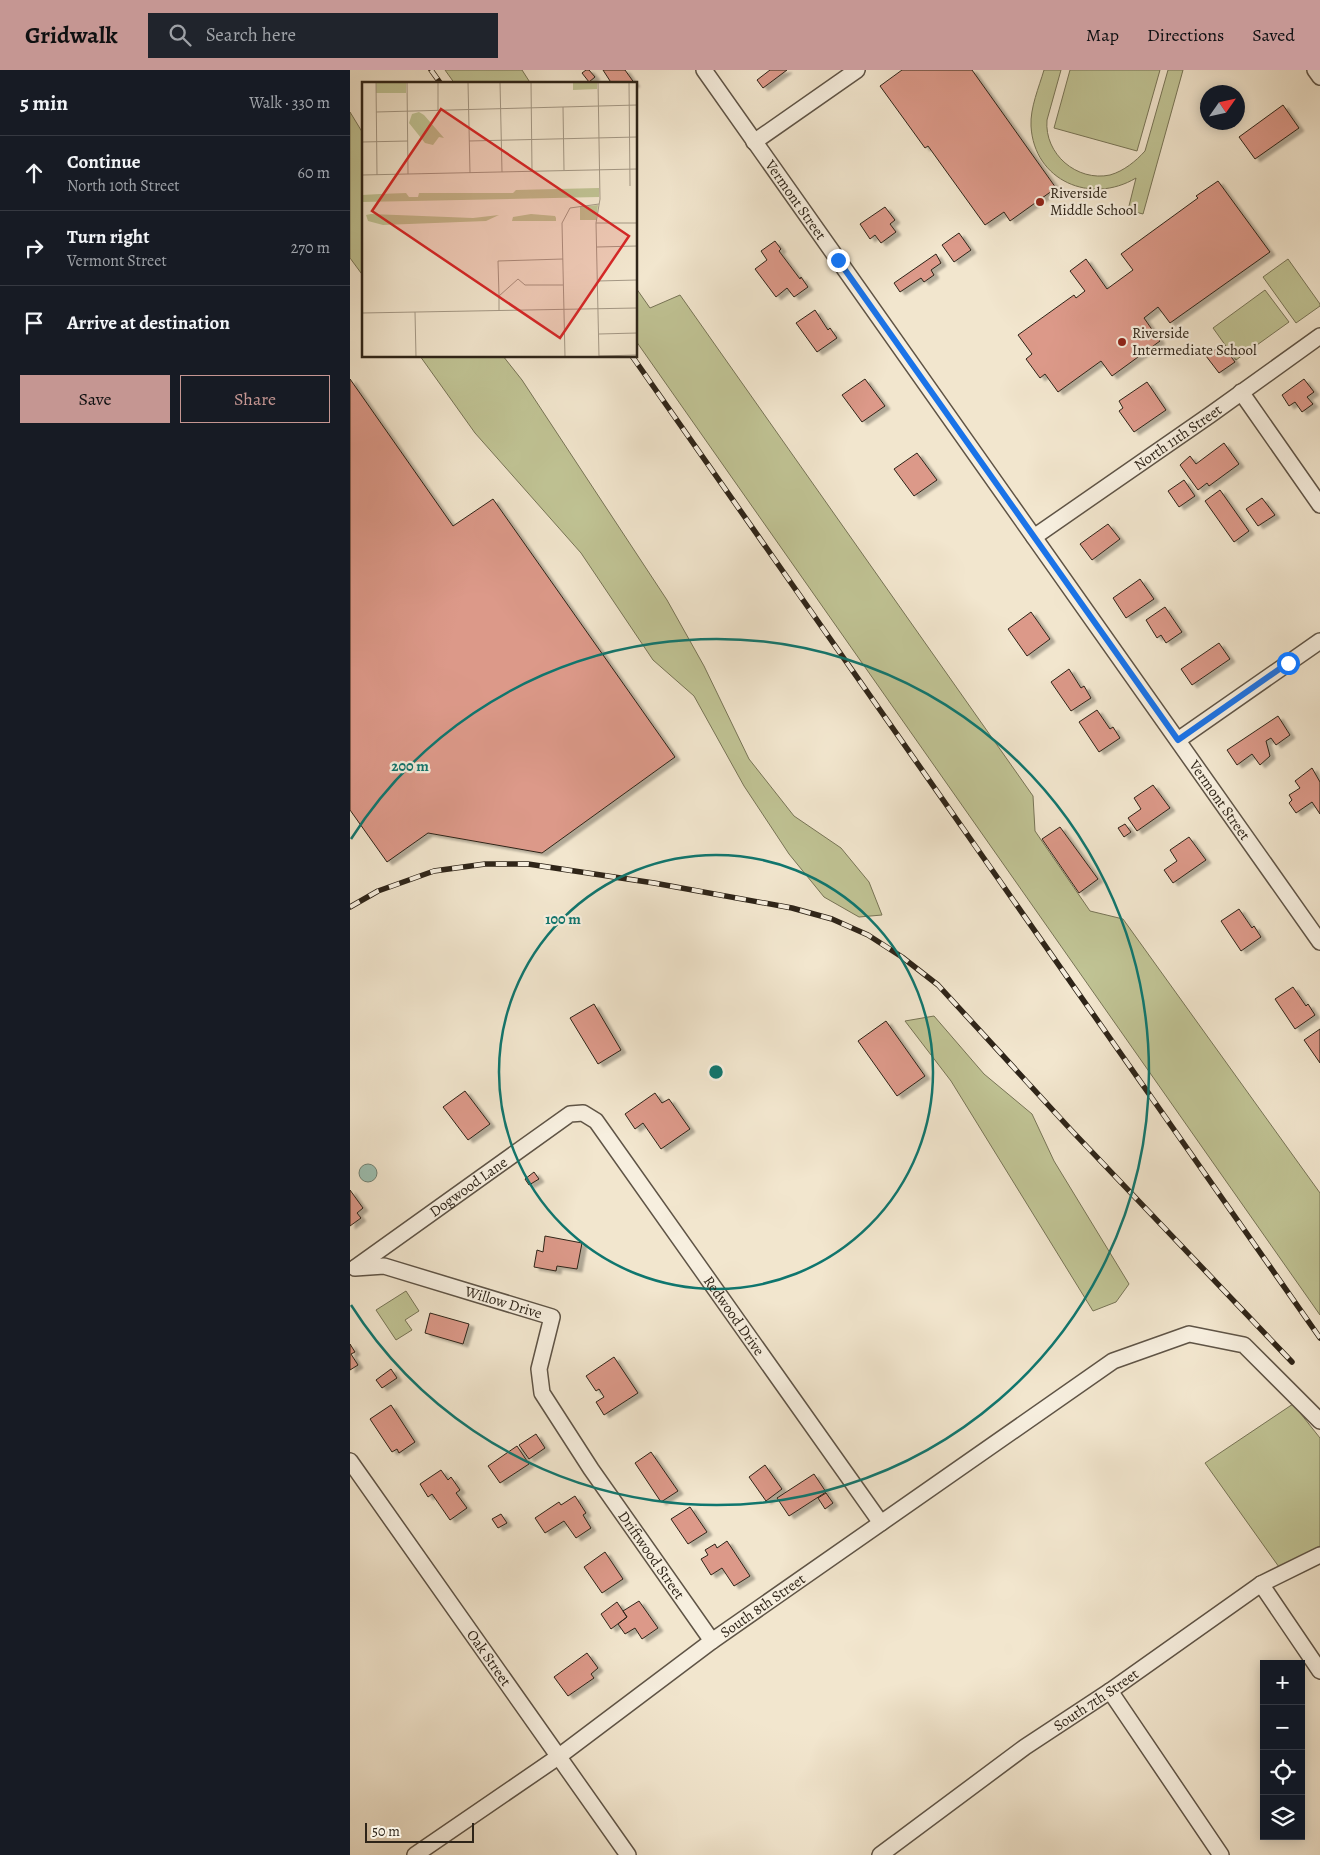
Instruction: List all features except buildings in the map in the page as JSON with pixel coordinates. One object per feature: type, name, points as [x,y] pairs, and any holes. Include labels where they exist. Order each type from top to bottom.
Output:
[{"type":"street","name":"Vermont Street","points":[[704,70],[1319,938]]},
{"type":"street","points":[[754,142],[856,70]]},
{"type":"street","points":[[1315,70],[1320,77]]},
{"type":"street","name":"North 11th Street","points":[[1034,537],[1320,336]]},
{"type":"street","points":[[1241,392],[1320,505]]},
{"type":"street","points":[[1178,740],[1320,641]]},
{"type":"street","name":"Dogwood Lane","points":[[353,1269],[570,1114],[583,1113]]},
{"type":"street","name":"Redwood Drive","points":[[583,1113],[596,1121],[881,1523]]},
{"type":"street","name":"Willow Drive","points":[[353,1269],[384,1266],[552,1317],[540,1368],[542,1393],[591,1469]]},
{"type":"street","name":"South 8th Street","points":[[415,1855],[558,1757],[712,1641],[1114,1361],[1188,1334],[1244,1345],[1320,1421]]},
{"type":"street","name":"Oak Street","points":[[350,1460],[628,1855]]},
{"type":"street","name":"Driftwood Street","points":[[591,1469],[712,1641]]},
{"type":"street","name":"South 7th Street","points":[[887,1853],[1026,1747],[1110,1691],[1260,1584],[1320,1555]]},
{"type":"street","points":[[1260,1584],[1320,1671]]},
{"type":"street","points":[[1110,1691],[1221,1855]]},
{"type":"shaded area","points":[[445,70],[522,70],[530,82],[454,82]]},
{"type":"shaded area","points":[[1044,70],[1061,70],[1047,120],[1047,132],[1051,144],[1065,163],[1075,170],[1098,176],[1110,175],[1120,171],[1134,162],[1145,151],[1168,70],[1183,70],[1143,214],[1128,210],[1136,178],[1119,186],[1101,189],[1084,188],[1068,183],[1054,174],[1042,161],[1035,145],[1031,119],[1035,98]]},
{"type":"shaded area","points":[[1070,70],[1160,70],[1137,151],[1054,128]]},
{"type":"shaded area","points":[[350,112],[362,132],[362,274],[350,258]]},
{"type":"shaded area","points":[[1288,259],[1320,304],[1320,306],[1296,323],[1263,277]]},
{"type":"shaded area","points":[[1265,290],[1289,322],[1236,360],[1213,328]]},
{"type":"shaded area","points":[[638,291],[650,308],[680,295],[1033,796],[1035,831],[1090,911],[1123,919],[1320,1193],[1320,1315],[638,344]]},
{"type":"shaded area","points":[[421,358],[505,358],[522,380],[667,600],[704,666],[749,759],[794,816],[841,848],[869,882],[882,915],[859,917],[824,897],[789,854],[744,786],[694,696],[653,660],[581,553],[475,433]]},
{"type":"shaded area","points":[[934,1016],[984,1074],[1032,1114],[1054,1161],[1129,1284],[1116,1302],[1093,1311],[951,1081],[905,1021]]},
{"type":"shaded area","points":[[368,1164],[374,1167],[377,1173],[374,1179],[368,1182],[362,1179],[359,1173],[362,1167]]},
{"type":"shaded area","points":[[406,1291],[419,1311],[405,1320],[412,1330],[396,1340],[376,1310]]},
{"type":"shaded area","points":[[1293,1404],[1320,1438],[1320,1546],[1279,1567],[1205,1463]]},
{"type":"railway","points":[[431,70],[440,82]]},
{"type":"railway","points":[[633,358],[1320,1338]]},
{"type":"railway","points":[[350,907],[378,891],[434,871],[485,864],[528,864],[654,883],[792,908],[832,919],[868,935],[902,957],[938,985],[1072,1131],[1292,1362]]},
{"type":"place","name":"Riverside Middle School","points":[[1040,202]]},
{"type":"place","name":"Riverside Intermediate School","points":[[1122,342]]},
{"type":"route","points":[[838,260],[1178,740],[1288,663]]}]
